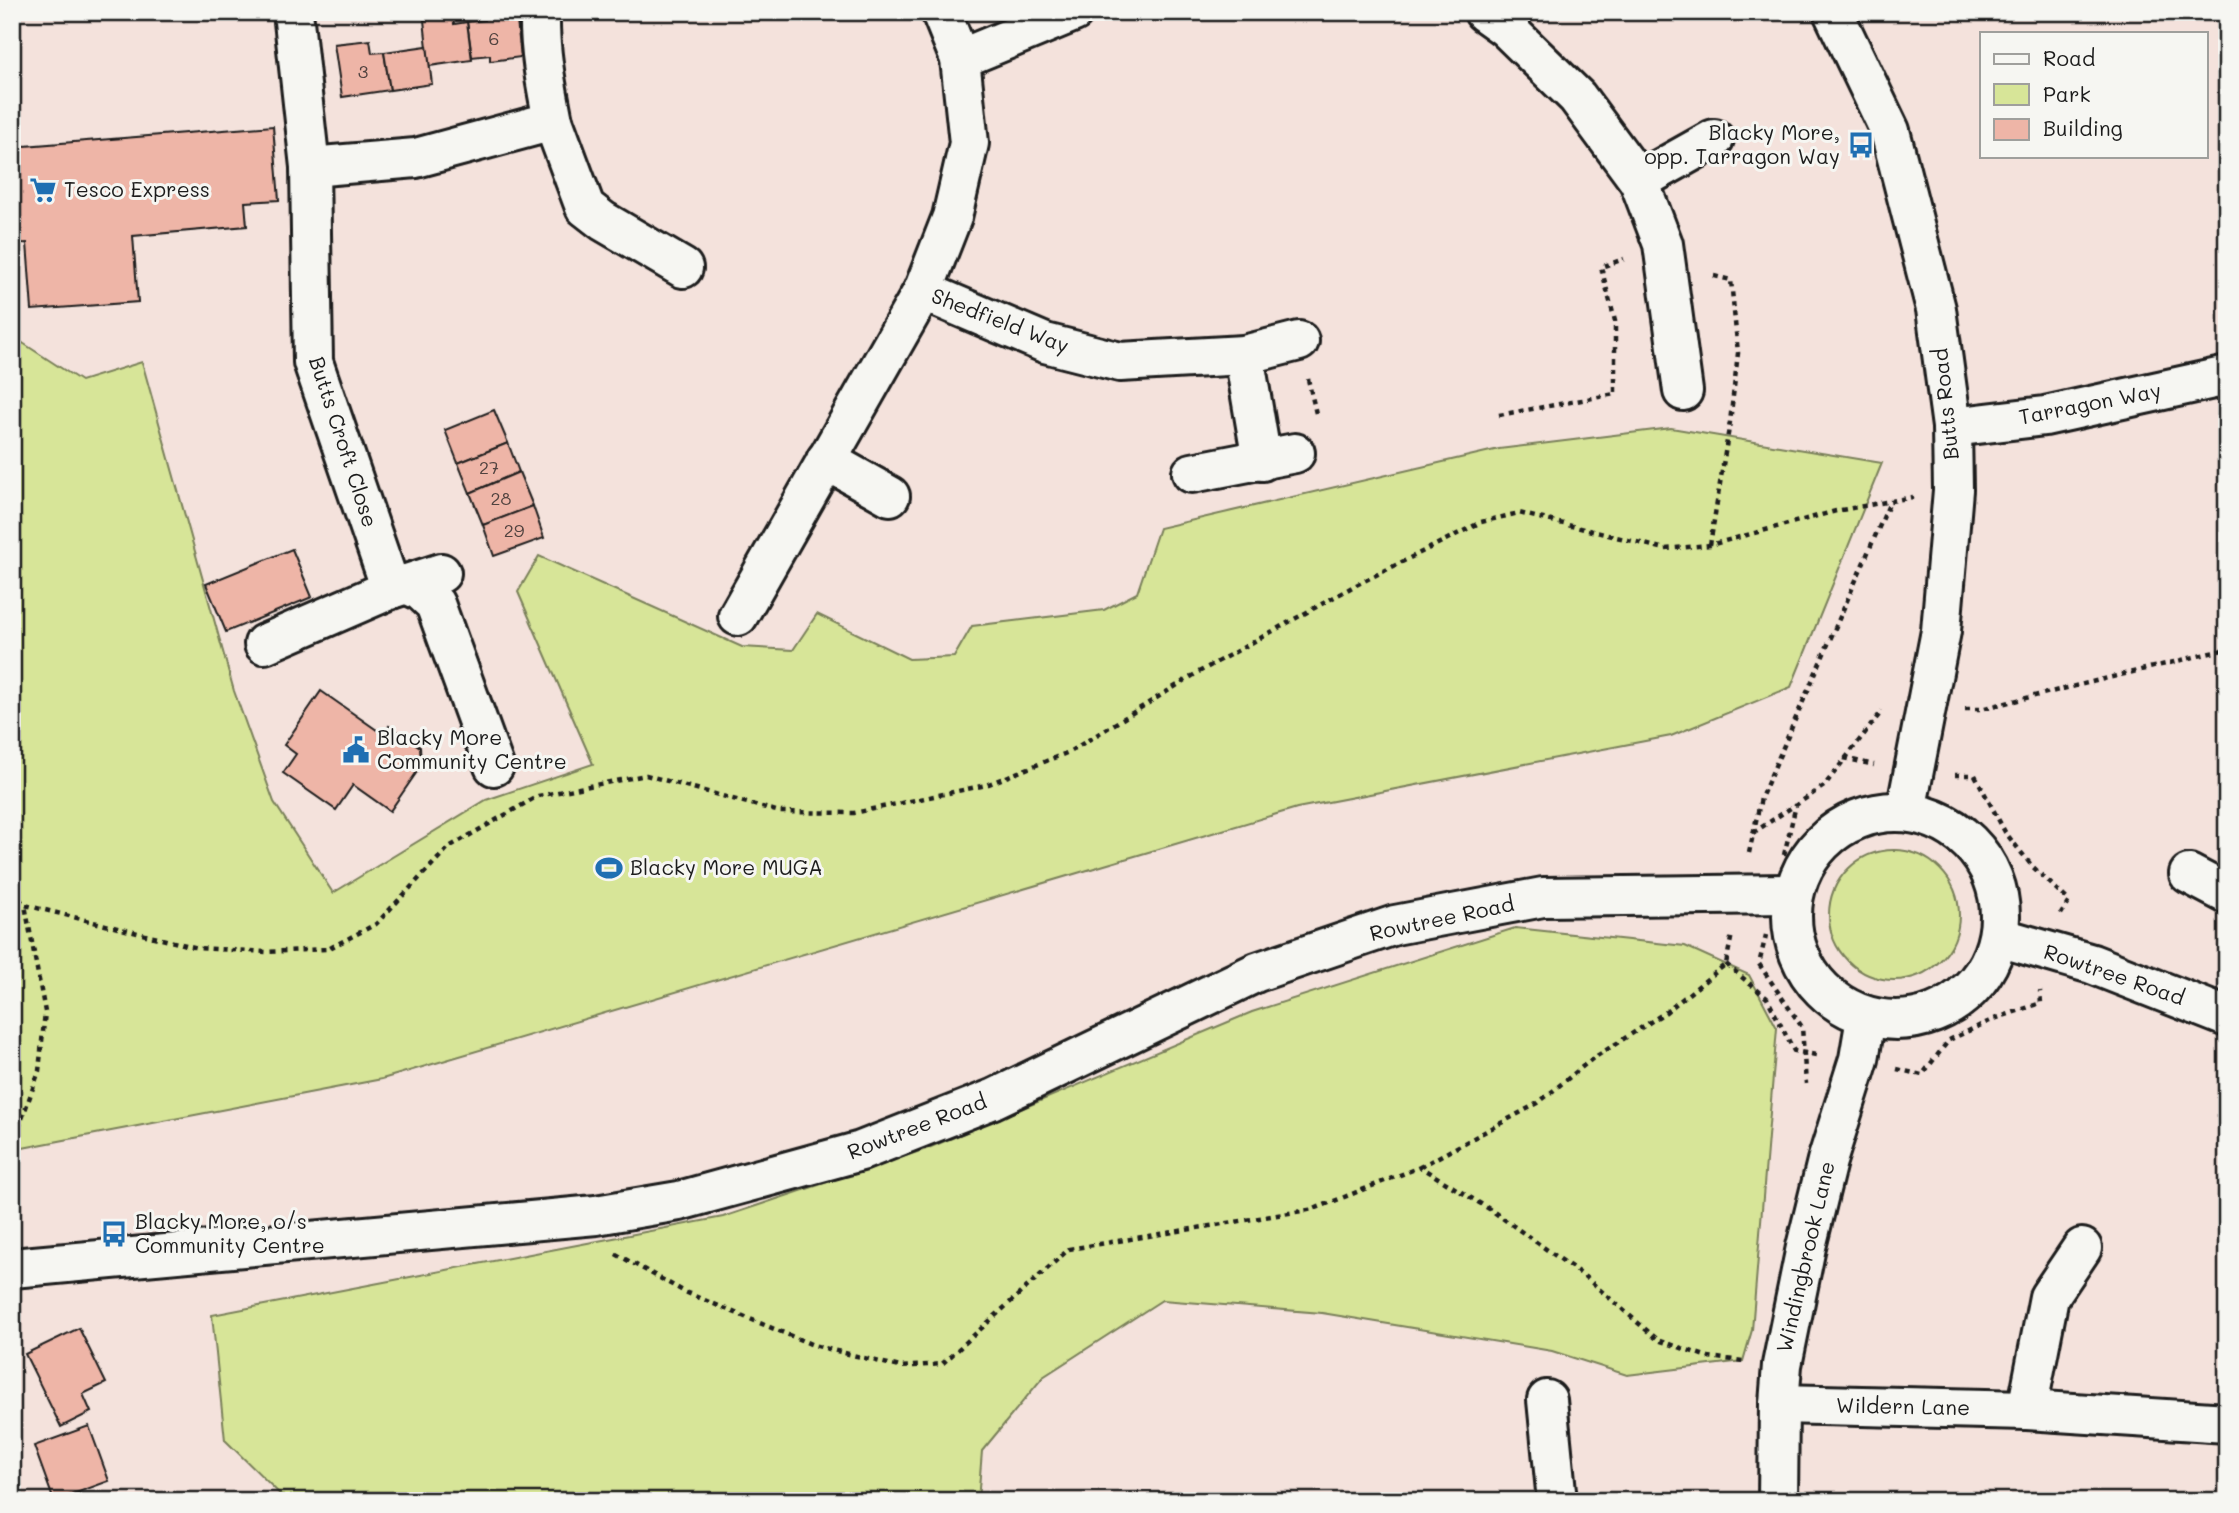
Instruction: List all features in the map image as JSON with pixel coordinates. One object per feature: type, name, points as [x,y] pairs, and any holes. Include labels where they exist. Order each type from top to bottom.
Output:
[{"type":"street","name":"Butts Croft Close","points":[[293,12],[310,167],[313,362],[413,582]]},
{"type":"street","points":[[540,12],[539,33],[543,69],[553,121],[585,207],[603,221],[683,268]]},
{"type":"street","name":"Shedfield Way","points":[[738,616],[923,290],[952,217],[969,143],[960,59],[941,12]]},
{"type":"street","points":[[960,59],[1074,12]]},
{"type":"street","points":[[1485,12],[1505,27],[1577,97],[1639,181],[1662,244],[1683,391]]},
{"type":"street","name":"Butts Road","points":[[1833,12],[1890,131],[1936,309],[1952,427],[1953,490],[1941,631],[1906,811]]},
{"type":"street","points":[[310,167],[416,158],[553,121]]},
{"type":"street","points":[[1639,181],[1714,139]]},
{"type":"street","name":"Shedfield Way","points":[[923,290],[1045,343],[1120,362],[1244,355],[1299,341]]},
{"type":"street","points":[[1192,473],[1283,443],[1244,355]]},
{"type":"street","name":"Tarragon Way","points":[[1952,427],[2045,416],[2227,376]]},
{"type":"street","points":[[826,460],[890,496]]},
{"type":"street","points":[[264,644],[413,582],[435,604],[494,766]]},
{"type":"street","points":[[1906,811],[1931,817],[1964,835],[1984,858],[2000,901],[1999,937],[1984,973],[1965,996],[1942,1011],[1922,1018],[1882,1021],[1866,1018],[1830,999],[1808,975],[1792,938],[1793,894],[1800,873],[1821,842],[1848,823],[1882,812],[1906,811]]},
{"type":"street","points":[[2189,874],[2227,894]]},
{"type":"street","name":"Rowtree Road","points":[[12,1268],[596,1215],[679,1201],[862,1151],[993,1099],[1257,972],[1395,925],[1544,897],[1793,894]]},
{"type":"street","name":"Rowtree Road","points":[[1999,937],[2092,964],[2227,1017]]},
{"type":"street","name":"Windingbrook Lane","points":[[1777,1501],[1782,1365],[1806,1247],[1827,1161],[1859,1059],[1866,1018]]},
{"type":"street","points":[[2027,1410],[2049,1297],[2082,1248]]},
{"type":"street","points":[[1547,1400],[1557,1501]]},
{"type":"street","name":"Wildern Lane","points":[[1779,1404],[2027,1410],[2227,1423]]},
{"type":"path","points":[[1499,415],[1615,394],[1615,321],[1601,267],[1662,244]]},
{"type":"path","points":[[1283,443],[1299,341]]},
{"type":"path","points":[[25,905],[198,948],[267,952],[328,949],[376,925],[449,847],[538,796],[646,775],[780,812],[854,813],[986,785],[1069,752],[1208,667],[1356,585],[1481,522],[1519,513],[1665,549],[1710,545],[1836,511],[1953,490]]},
{"type":"path","points":[[1926,710],[1981,709],[2227,649]]},
{"type":"path","points":[[1753,833],[1824,786],[1889,703]]},
{"type":"path","points":[[1726,964],[1767,998],[1794,1051],[1859,1059],[1923,1074],[1949,1040],[1994,1019],[2040,1003],[2040,949],[2069,901],[2032,866],[2005,832],[1975,775],[1914,774],[1844,758]]},
{"type":"path","points":[[1784,858],[1796,805]]},
{"type":"path","points":[[12,891],[25,905],[45,1012],[39,1071],[12,1147]]},
{"type":"path","points":[[1768,924],[1759,964],[1802,1027],[1807,1095]]},
{"type":"path","points":[[596,1215],[610,1251],[685,1292],[813,1345],[900,1367],[942,1364],[1069,1249],[1314,1209],[1420,1167],[1491,1210],[1584,1276],[1658,1340],[1708,1357],[1782,1365]]},
{"type":"path","points":[[1743,1361],[1743,1373]]},
{"type":"green space","points":[[12,336],[81,381],[142,362],[234,691],[274,802],[333,893],[486,800],[593,764],[518,592],[539,556],[742,647],[793,650],[817,614],[909,659],[954,657],[972,626],[1104,610],[1137,593],[1159,528],[1499,449],[1671,428],[1882,463],[1791,687],[1671,736],[1297,808],[382,1079],[12,1150]]},
{"type":"green space","points":[[1894,850],[1919,855],[1940,869],[1954,890],[1959,915],[1954,940],[1940,961],[1919,975],[1894,980],[1869,975],[1848,961],[1834,940],[1829,915],[1834,890],[1848,869],[1869,855]]},
{"type":"green space","points":[[1515,928],[1685,946],[1749,975],[1777,1028],[1752,1330],[1743,1361],[1627,1375],[1552,1351],[1322,1313],[1162,1300],[1043,1377],[982,1451],[978,1501],[287,1501],[225,1440],[212,1315],[723,1217],[926,1149],[1252,1012]]},
{"type":"building","points":[[484,12],[516,12],[521,57],[490,61],[490,55],[472,57],[467,22],[484,20]]},
{"type":"building","points":[[453,16],[454,24],[467,22],[472,60],[429,66],[424,20]]},
{"type":"building","points":[[370,40],[372,53],[384,52],[390,90],[342,97],[334,44]]},
{"type":"building","points":[[427,46],[432,84],[390,90],[384,52]]},
{"type":"building","points":[[273,126],[279,200],[245,202],[247,226],[133,236],[138,302],[32,310],[27,243],[12,244],[12,147]]},
{"type":"building","points":[[494,410],[508,443],[458,463],[445,430]]},
{"type":"building","points":[[508,443],[519,472],[470,493],[458,463]]},
{"type":"building","points":[[519,472],[533,506],[483,525],[470,493]]},
{"type":"building","points":[[533,506],[544,538],[494,556],[483,525]]},
{"type":"building","points":[[292,549],[312,597],[226,632],[206,584]]},
{"type":"building","name":"Blacky More Community Centre","points":[[321,691],[384,735],[389,726],[420,747],[421,766],[390,811],[353,785],[336,810],[283,773],[296,754],[284,745]]},
{"type":"building","points":[[79,1328],[106,1383],[83,1394],[91,1412],[61,1427],[25,1354]]},
{"type":"building","points":[[89,1426],[109,1481],[54,1501],[34,1446]]},
{"type":"place","name":"Blacky More, opp. Tarragon Way","points":[[1861,145]]},
{"type":"place","name":"Tesco Express","points":[[43,190]]},
{"type":"place","name":"Blacky More Community Centre","points":[[356,750]]},
{"type":"place","name":"Blacky More MUGA","points":[[609,868]]},
{"type":"place","name":"Blacky More, o/s Community Centre","points":[[114,1234]]}]
